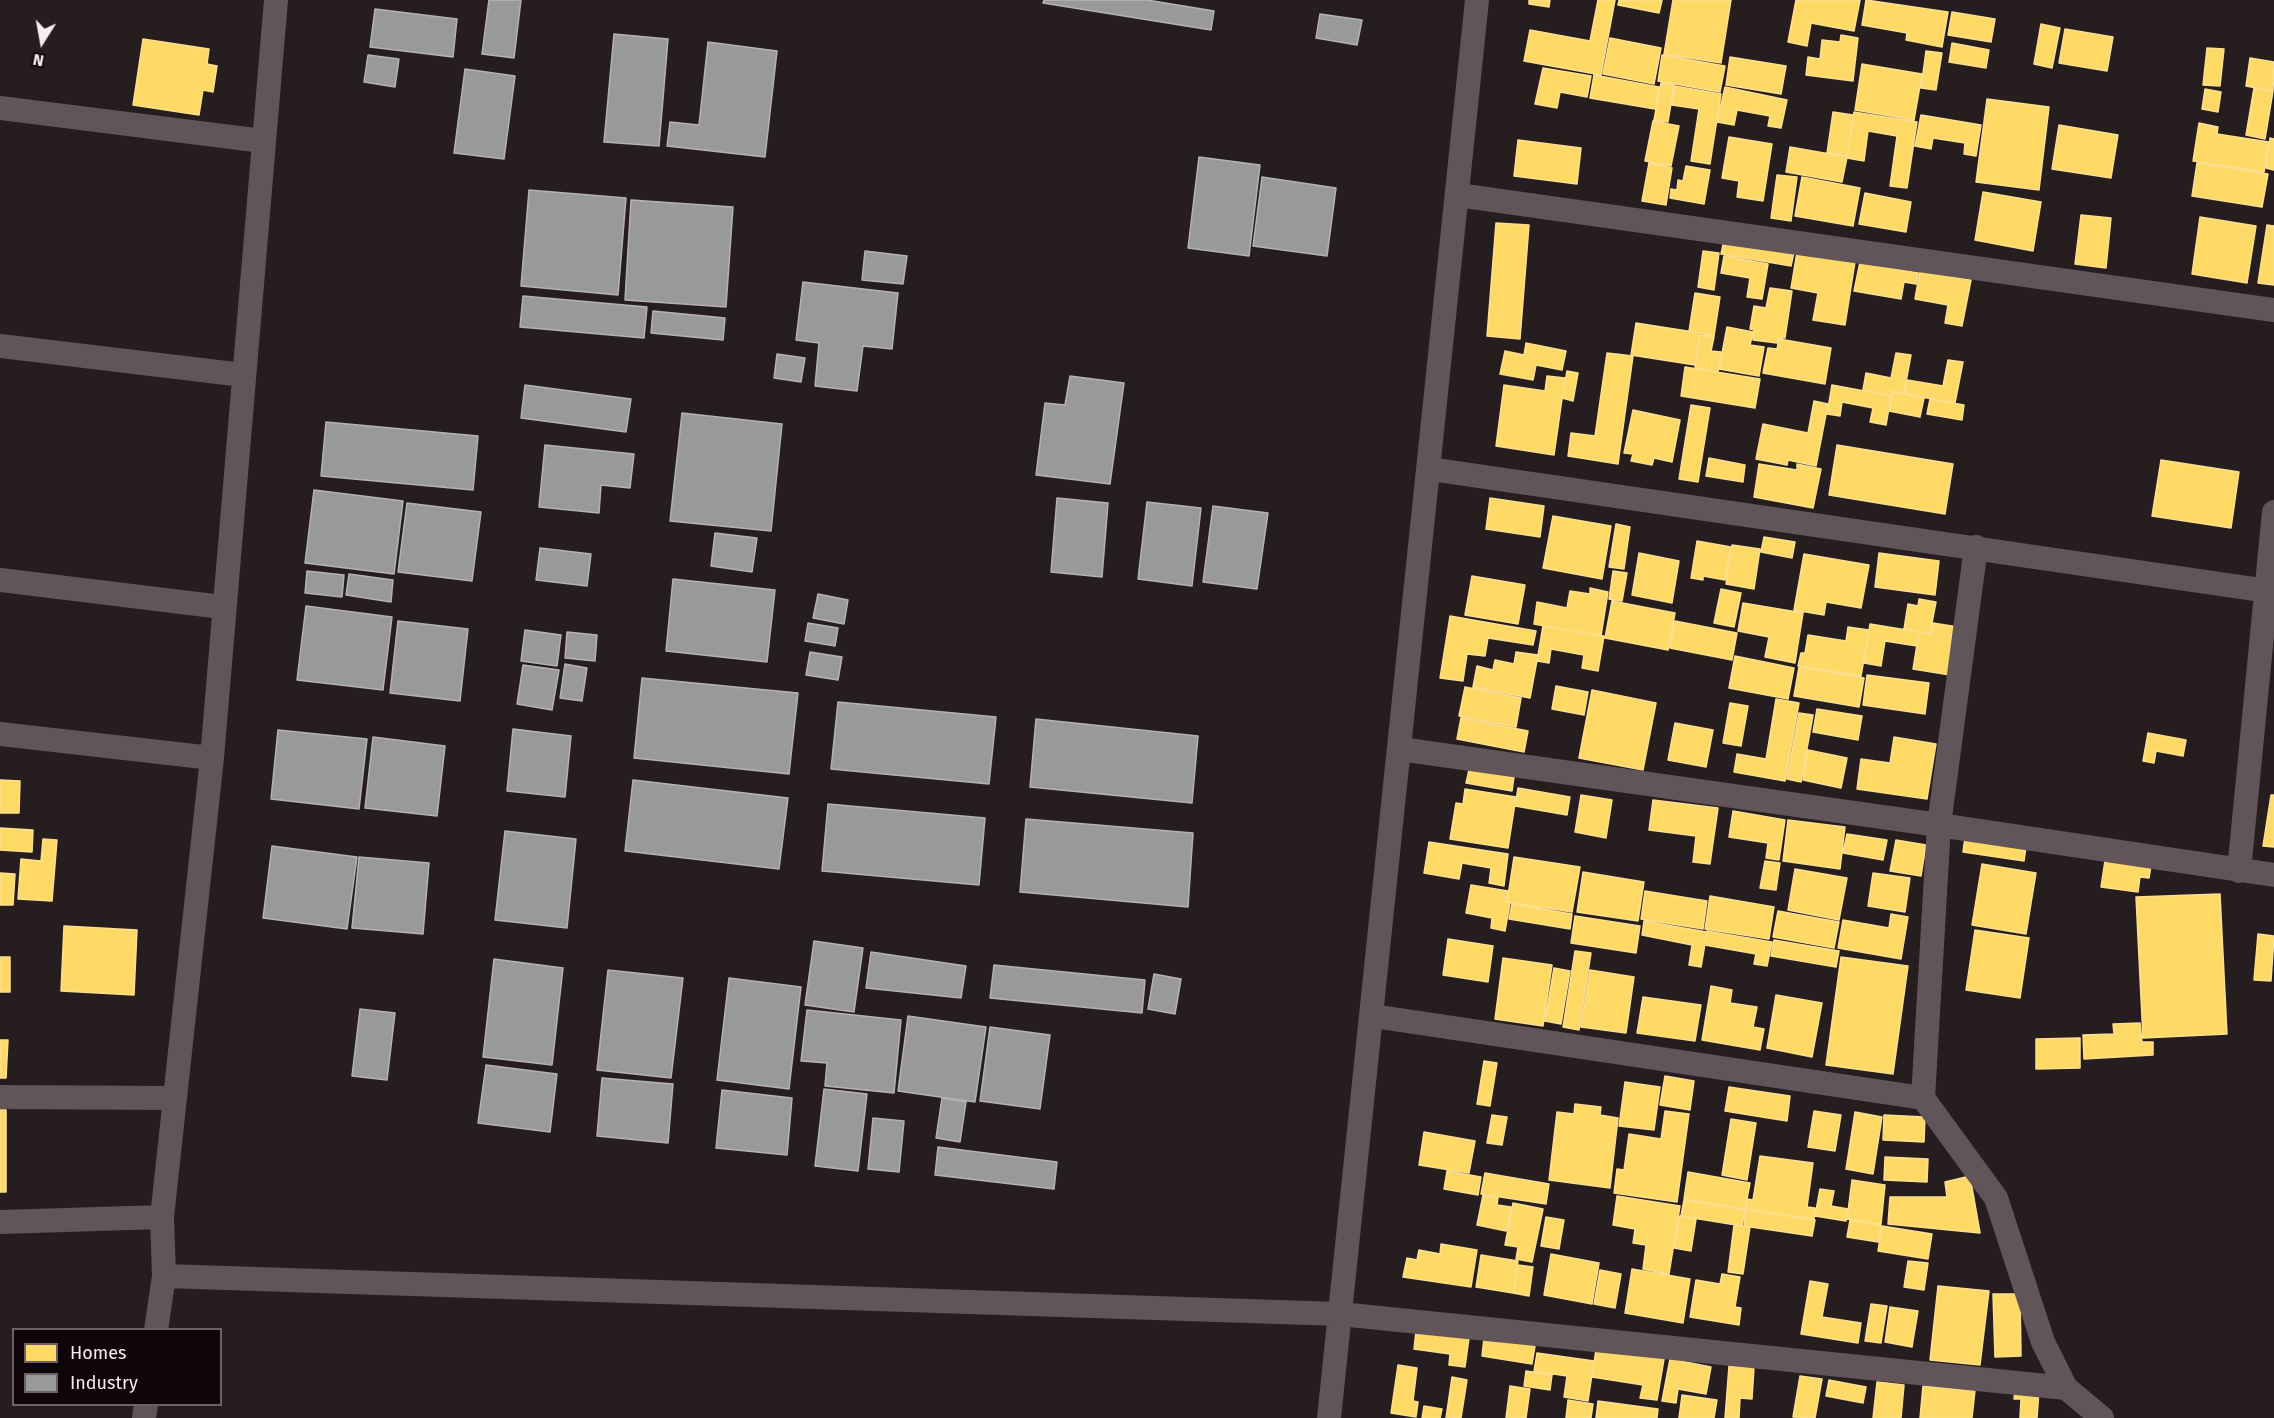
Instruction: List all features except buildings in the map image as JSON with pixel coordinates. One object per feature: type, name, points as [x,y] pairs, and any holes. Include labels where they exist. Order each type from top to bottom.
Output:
[{"type":"street","points":[[156,1328],[164,1276],[162,1217],[212,758],[222,607],[276,0]]},
{"type":"street","points":[[1329,1418],[1373,1016],[1477,0]]},
{"type":"street","points":[[0,108],[263,141]]},
{"type":"street","points":[[1458,195],[2274,310]]},
{"type":"street","points":[[0,346],[243,375]]},
{"type":"street","points":[[1430,469],[1976,546],[2270,591]]},
{"type":"street","points":[[2239,871],[2270,591],[2274,512]]},
{"type":"street","points":[[1976,546],[1939,825],[1923,1098],[1996,1198],[2043,1342],[2066,1388],[2102,1418]]},
{"type":"street","points":[[0,580],[222,607]]},
{"type":"street","points":[[0,734],[212,758]]},
{"type":"street","points":[[1400,749],[2274,875]]},
{"type":"street","points":[[1373,1016],[1923,1098]]},
{"type":"street","points":[[0,1097],[175,1098]]},
{"type":"street","points":[[0,1222],[162,1217]]},
{"type":"street","points":[[164,1276],[1340,1314],[2066,1388]]}]
